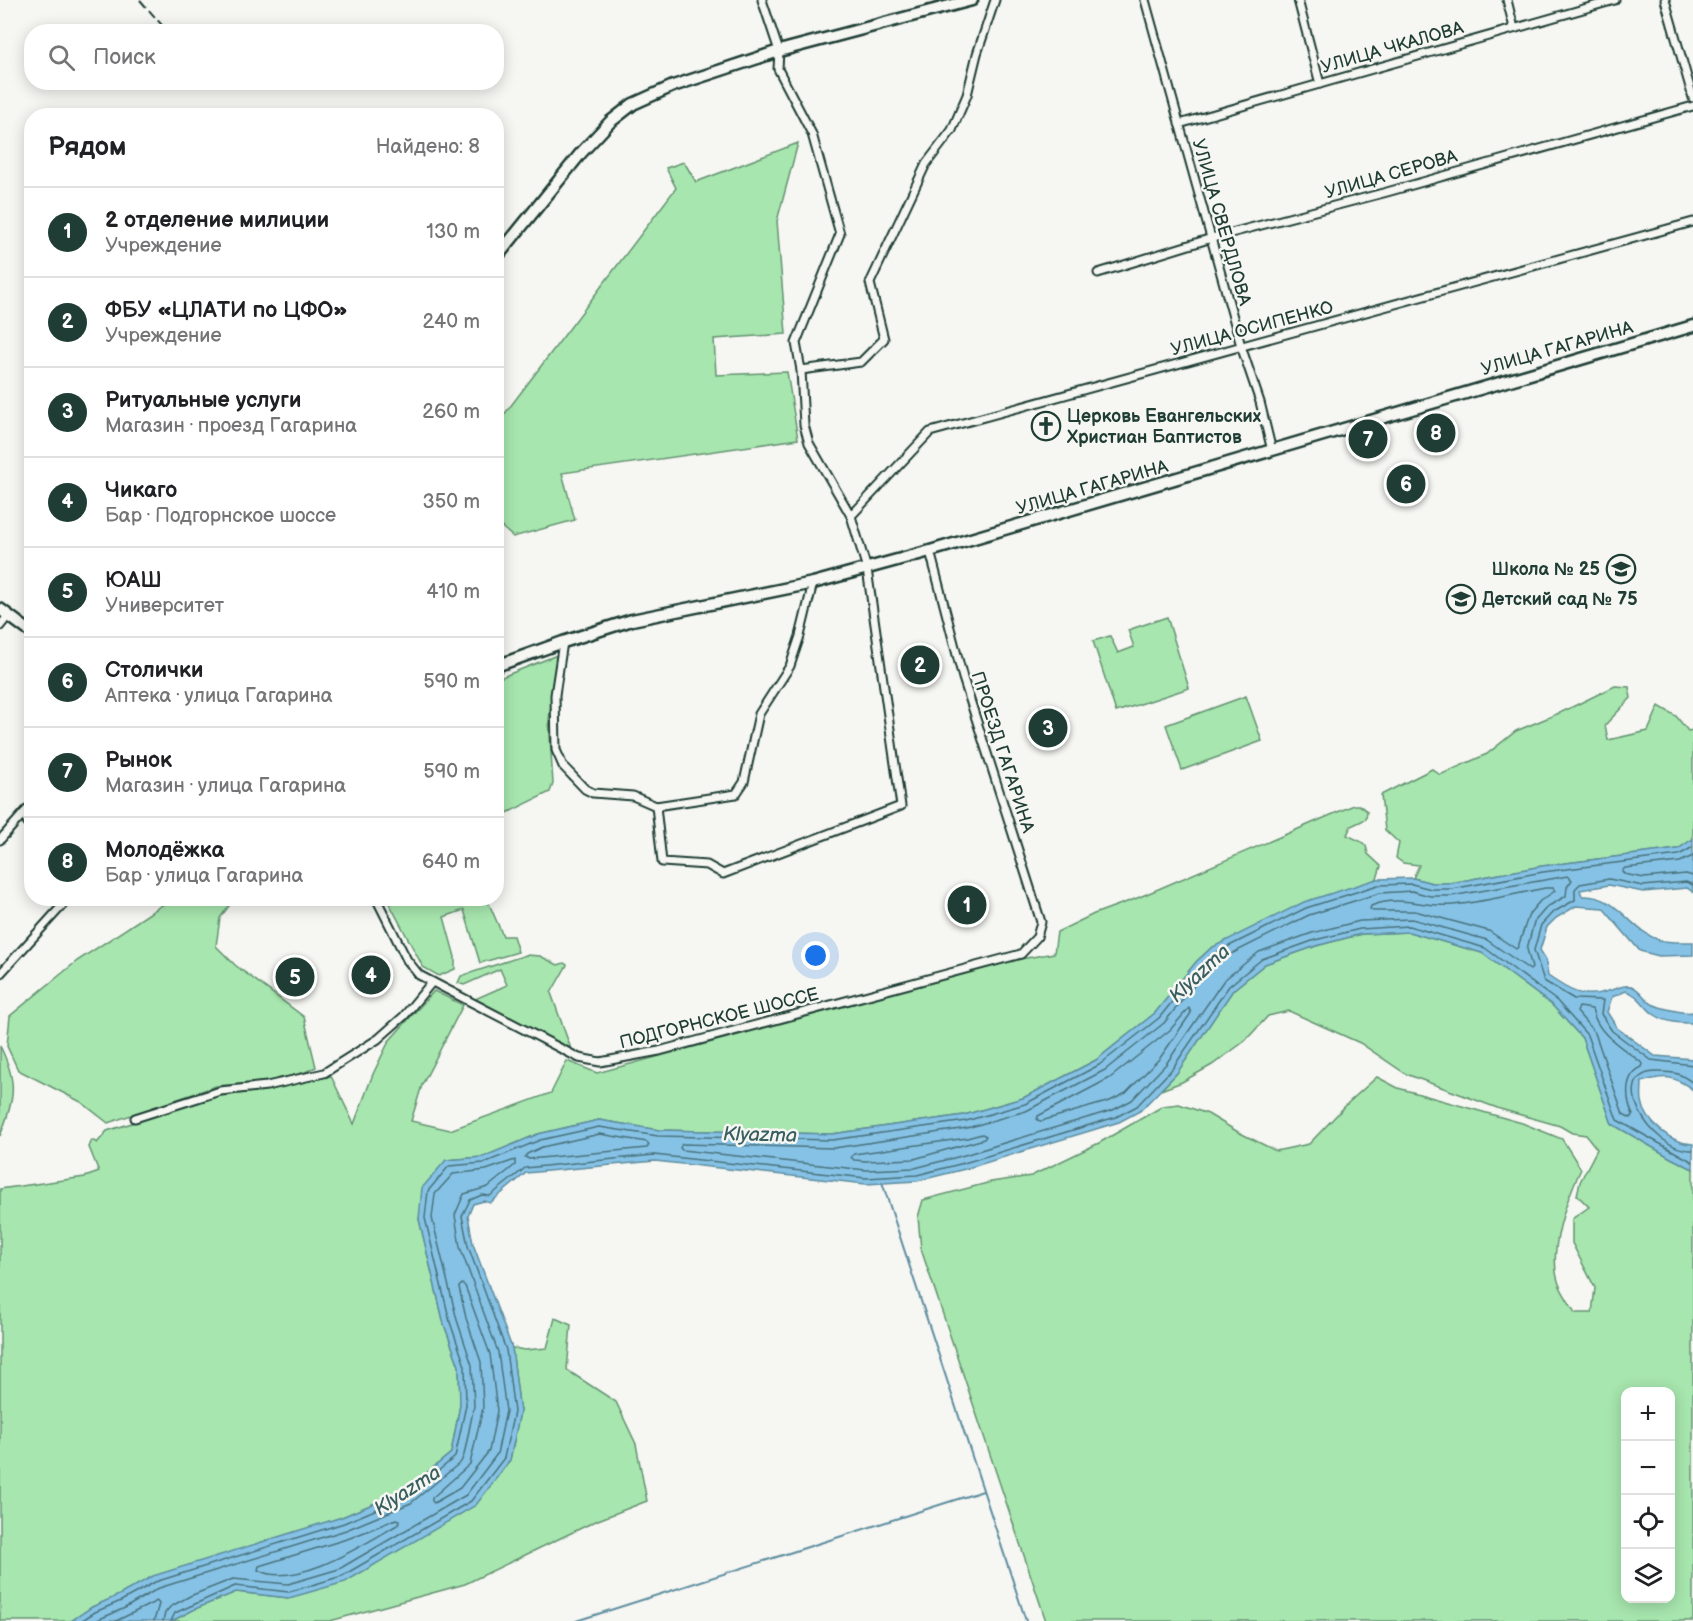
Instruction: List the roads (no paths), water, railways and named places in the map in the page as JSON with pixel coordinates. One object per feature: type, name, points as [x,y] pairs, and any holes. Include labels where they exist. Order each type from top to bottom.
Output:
[{"type":"main road","points":[[504,248],[581,153],[620,113],[633,104],[673,86],[779,51],[972,0]]},
{"type":"main road","name":"УЛИЦА ГАГАРИНА","points":[[504,663],[632,620],[867,569],[1693,326]]},
{"type":"main road","points":[[4,612],[24,627]]},
{"type":"street","points":[[657,806],[662,862],[707,865],[723,874],[901,806],[867,569],[851,516],[809,443],[804,425],[801,370],[796,343],[840,234],[812,134],[778,69],[779,51],[762,0]]},
{"type":"street","points":[[801,370],[861,362],[884,339],[870,283],[926,164],[952,130],[967,94],[977,54],[995,0]]},
{"type":"street","name":"УЛИЦА СВЕРДЛОВА","points":[[1145,0],[1272,451]]},
{"type":"street","points":[[1298,0],[1320,84]]},
{"type":"street","points":[[1507,0],[1514,28]]},
{"type":"street","name":"УЛИЦА ЧКАЛОВА","points":[[1179,124],[1615,0]]},
{"type":"street","points":[[1665,0],[1693,98]]},
{"type":"street","name":"УЛИЦА СЕРОВА","points":[[1098,273],[1212,238],[1387,192],[1693,106]]},
{"type":"street","name":"УЛИЦА ОСИПЕНКО","points":[[851,516],[930,432],[1693,222]]},
{"type":"street","name":"ПРОЕЗД ГАГАРИНА","points":[[930,551],[963,678],[1041,922],[1037,937],[1021,954]]},
{"type":"street","points":[[563,642],[555,695],[556,750],[562,766],[585,789],[593,793],[633,796],[657,806],[736,794],[744,782],[759,714],[790,666],[813,582]]},
{"type":"street","points":[[0,626],[4,612]]},
{"type":"street","points":[[0,840],[24,813]]},
{"type":"street","points":[[0,974],[62,906]]},
{"type":"street","name":"ПОДГОРНСКОЕ ШОССЕ","points":[[380,906],[407,960],[419,975],[579,1058],[600,1062],[659,1051],[752,1028],[1021,954]]},
{"type":"street","points":[[135,1118],[220,1091],[267,1086],[324,1073],[378,1039],[404,1016],[432,982]]},
{"type":"water","name":"Klyazma","points":[[1693,839],[1693,892],[1687,888],[1643,892],[1609,885],[1580,890],[1582,896],[1594,897],[1614,906],[1639,929],[1659,940],[1693,942],[1693,955],[1659,956],[1640,951],[1603,908],[1576,906],[1556,918],[1547,927],[1540,950],[1545,958],[1548,976],[1576,992],[1599,994],[1622,986],[1631,986],[1656,1006],[1693,1012],[1693,1023],[1664,1020],[1648,1009],[1635,995],[1626,991],[1612,997],[1607,1012],[1617,1028],[1655,1056],[1693,1059],[1693,1090],[1675,1079],[1657,1078],[1642,1082],[1642,1101],[1648,1117],[1668,1136],[1693,1144],[1693,1169],[1612,1124],[1582,1038],[1552,1005],[1482,953],[1409,932],[1361,934],[1316,946],[1265,964],[1233,990],[1177,1073],[1140,1111],[1119,1122],[965,1169],[917,1181],[866,1184],[655,1161],[526,1173],[490,1203],[484,1201],[473,1204],[468,1216],[473,1244],[512,1348],[520,1412],[510,1460],[476,1505],[345,1582],[289,1598],[236,1592],[172,1621],[71,1621],[92,1607],[153,1576],[342,1517],[406,1490],[451,1453],[460,1405],[459,1366],[444,1324],[419,1219],[422,1188],[446,1160],[483,1157],[538,1134],[599,1120],[659,1130],[832,1134],[964,1115],[1023,1098],[1096,1060],[1155,1013],[1196,962],[1211,948],[1304,902],[1377,879],[1413,878],[1432,883],[1451,883],[1542,866],[1678,849]]},
{"type":"waterway","points":[[882,1182],[1026,1621]]},
{"type":"waterway","points":[[576,1621],[983,1491]]},
{"type":"railway","points":[[140,0],[161,24]]},
{"type":"place","name":"Церковь Евангельских Христиан Баптистов","points":[[1046,426]]},
{"type":"place","name":"Молодёжка","points":[[1436,433]]},
{"type":"place","name":"Рынок","points":[[1368,439]]},
{"type":"place","name":"Столички","points":[[1406,484]]},
{"type":"place","name":"Школа № 25","points":[[1621,569]]},
{"type":"place","name":"Детский сад № 75","points":[[1461,599]]},
{"type":"place","name":"ФБУ «ЦЛАТИ по ЦФО»","points":[[920,665]]},
{"type":"place","name":"Ритуальные услуги","points":[[1048,728]]},
{"type":"place","name":"2 отделение милиции","points":[[967,905]]},
{"type":"place","name":"Чикаго","points":[[371,975]]},
{"type":"place","name":"ЮАШ","points":[[295,977]]}]
